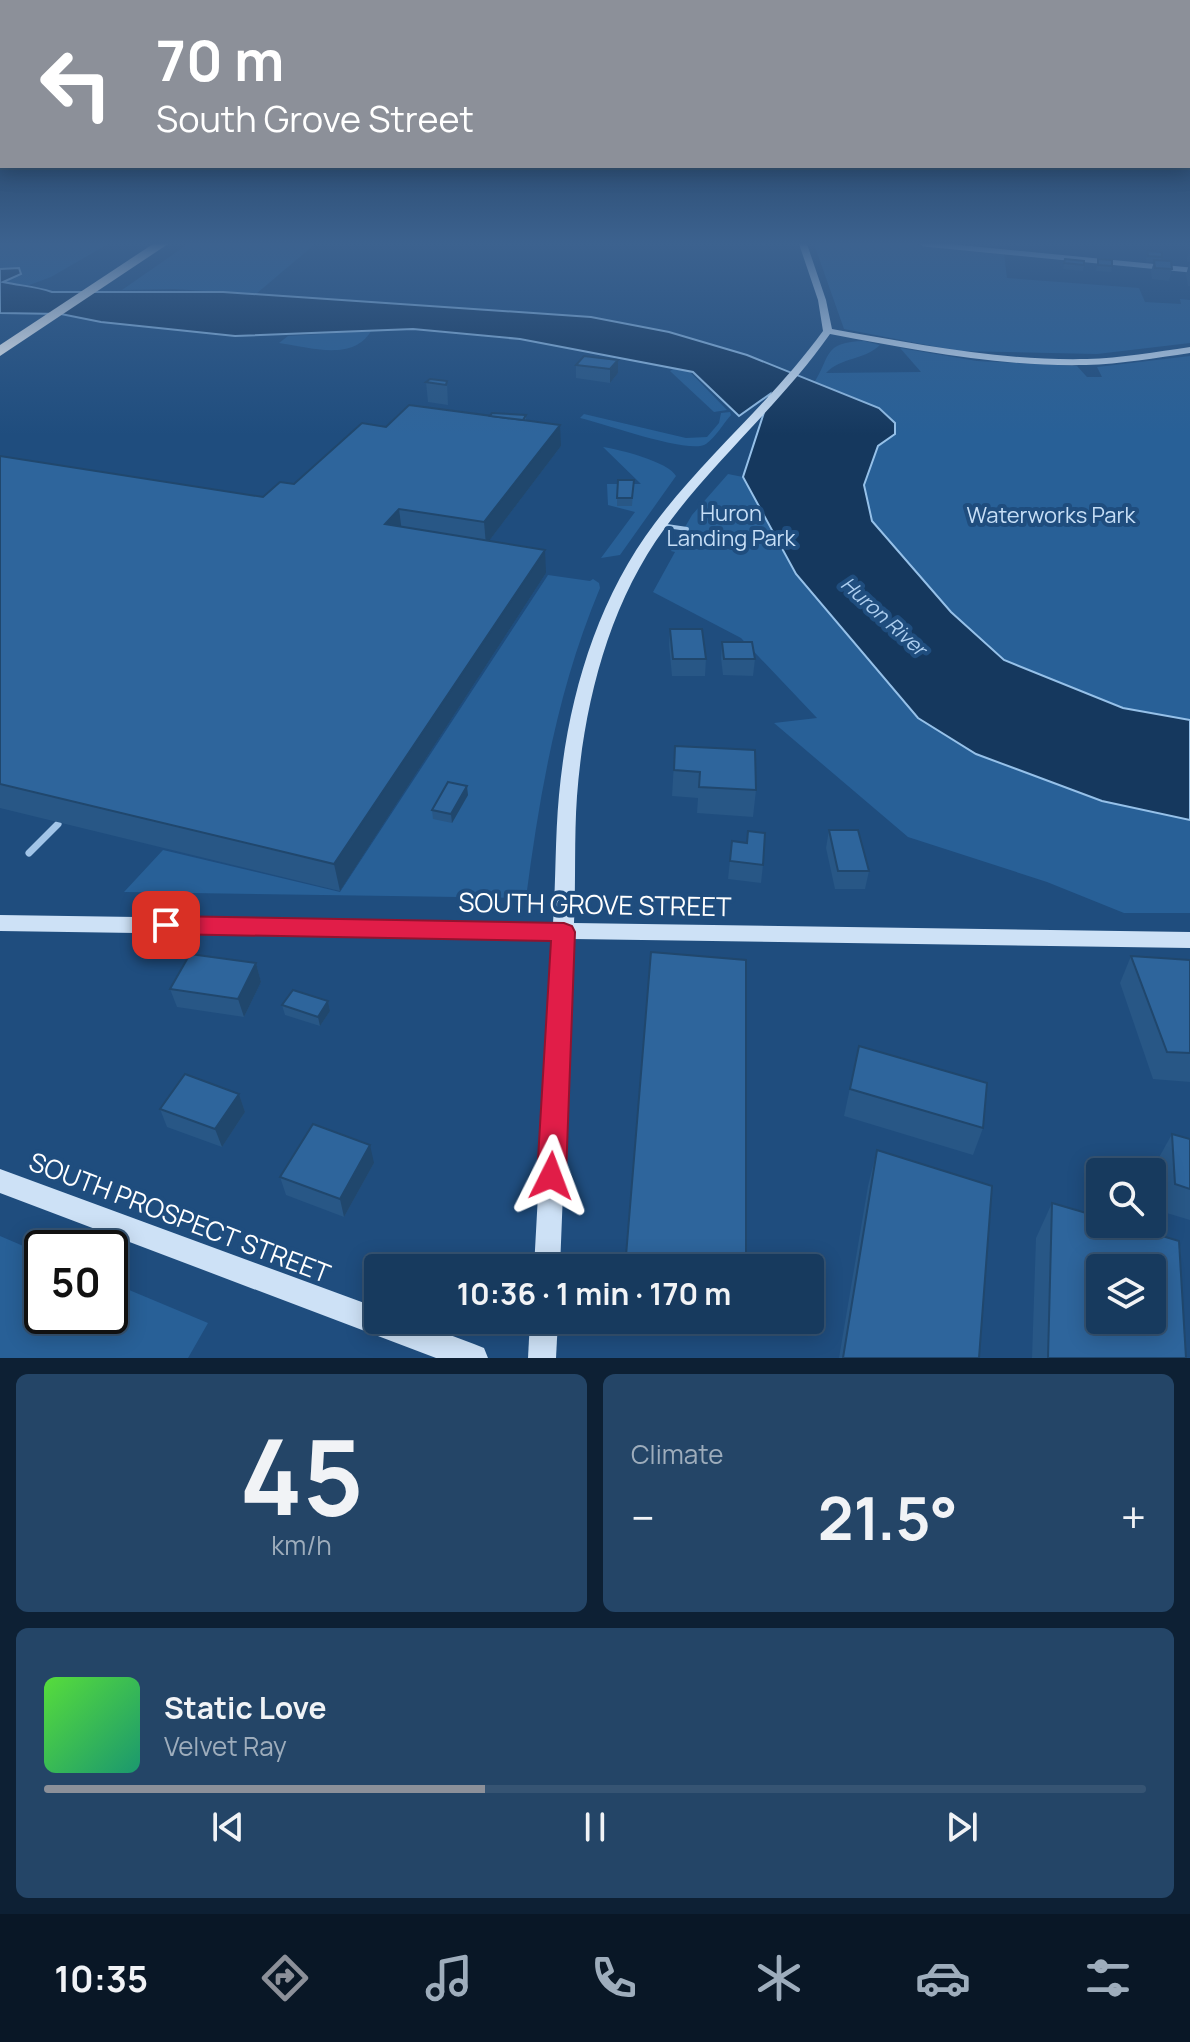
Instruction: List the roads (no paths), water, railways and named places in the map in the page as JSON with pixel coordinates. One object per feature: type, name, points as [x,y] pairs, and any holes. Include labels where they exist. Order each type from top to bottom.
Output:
[{"type":"highway","points":[[0,333],[43,307]]},
{"type":"highway","points":[[0,352],[70,307]]},
{"type":"main road","points":[[548,1254],[568,794],[582,715],[598,650],[635,562],[660,525],[732,441],[809,360],[828,331],[823,307]]},
{"type":"main road","points":[[828,331],[954,354],[1043,361],[1098,361],[1190,350]]},
{"type":"main road","name":"SOUTH GROVE STREET","points":[[0,923],[1190,940]]},
{"type":"main road","name":"SOUTH PROSPECT STREET","points":[[0,1181],[474,1358]]},
{"type":"main road","points":[[542,1358],[543,1334]]},
{"type":"lane","points":[[660,525],[687,529]]},
{"type":"lane","points":[[29,853],[58,824]]},
{"type":"water","name":"Huron River","points":[[0,307],[449,307],[591,317],[669,332],[747,355],[879,408],[895,423],[895,434],[878,446],[864,485],[872,521],[951,612],[1004,660],[1123,708],[1190,720],[1190,820],[1102,801],[976,754],[918,718],[796,574],[743,477],[770,394],[739,416],[693,372],[520,339],[413,329],[235,336],[101,322],[61,314],[0,313]]},
{"type":"park label","name":"Waterworks Park","points":[[1051,515]]},
{"type":"park label","name":"Huron Landing Park","points":[[731,526]]}]
